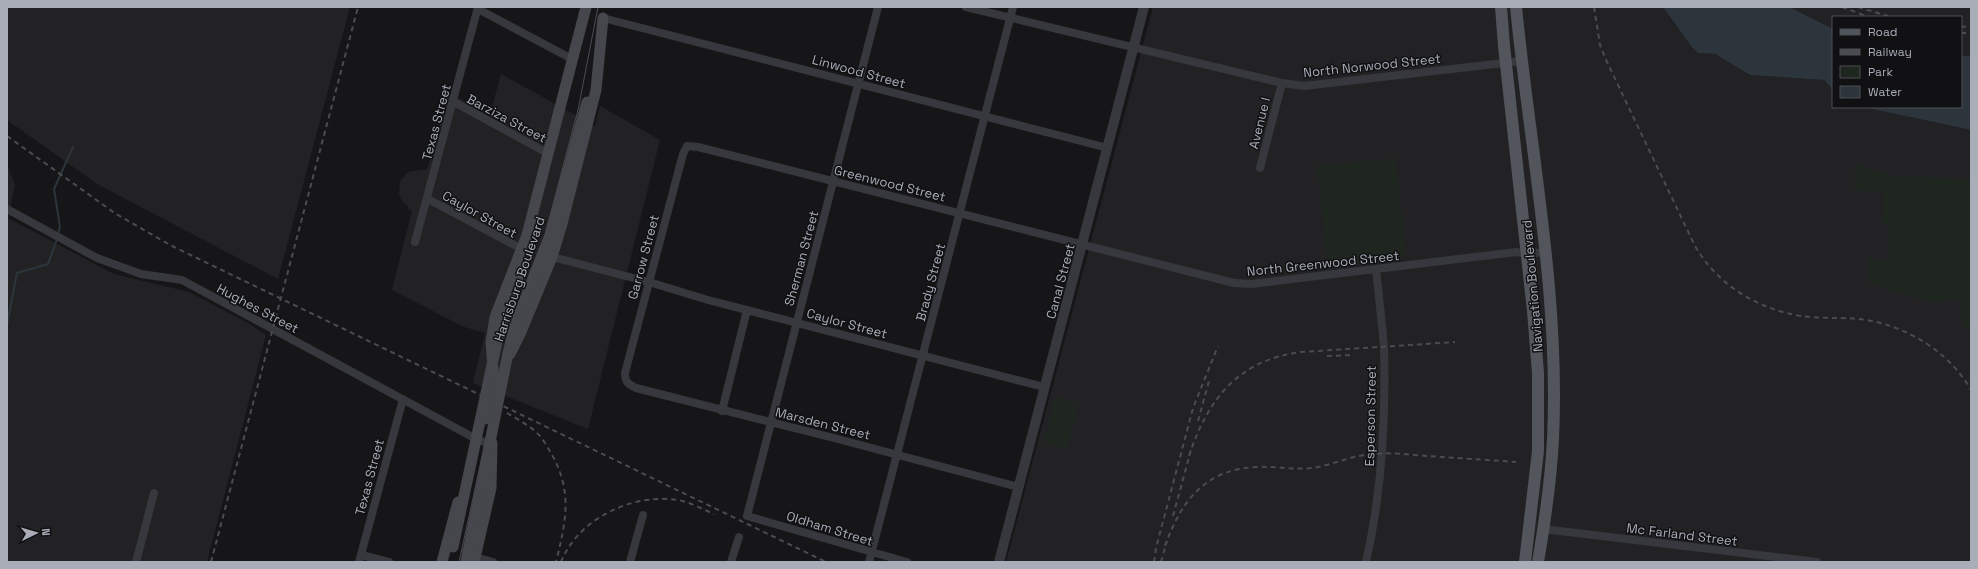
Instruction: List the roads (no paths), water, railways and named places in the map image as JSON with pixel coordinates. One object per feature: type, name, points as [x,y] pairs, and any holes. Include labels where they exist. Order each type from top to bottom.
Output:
[{"type":"main road","points":[[442,562],[466,467],[478,440],[494,383],[491,342],[498,311],[522,249],[549,154],[572,59],[587,7]]},
{"type":"main road","name":"Harrisburg Boulevard","points":[[450,562],[498,337],[504,314],[535,232],[568,107],[587,7]]},
{"type":"main road","name":"Navigation Boulevard","points":[[1501,7],[1505,63],[1527,254],[1538,373],[1538,451],[1525,562]]},
{"type":"main road","name":"Navigation Boulevard","points":[[1516,7],[1551,309],[1554,374],[1553,440],[1550,488],[1538,562]]},
{"type":"main road","points":[[471,558],[491,488],[495,407],[506,365],[522,332],[552,257],[562,224],[593,108],[599,73],[604,12]]},
{"type":"main road","name":"Harrisburg Boulevard","points":[[471,558],[508,353],[515,325],[551,233],[585,110],[604,12]]},
{"type":"main road","points":[[1533,311],[1551,309]]},
{"type":"main road","points":[[491,342],[513,348]]},
{"type":"main road","points":[[1529,532],[1543,529]]},
{"type":"street","name":"Sherman Street","points":[[746,516],[878,7]]},
{"type":"street","name":"North Norwood Street","points":[[966,7],[1134,46],[1282,83],[1304,86],[1522,61]]},
{"type":"street","name":"Brady Street","points":[[869,562],[986,116],[1013,7]]},
{"type":"street","name":"Canal Street","points":[[999,562],[1144,7]]},
{"type":"street","points":[[478,8],[572,59]]},
{"type":"street","name":"Texas Street","points":[[415,242],[428,199],[478,8]]},
{"type":"street","name":"Linwood Street","points":[[604,12],[858,83],[1108,148]]},
{"type":"street","name":"Avenue I","points":[[1260,168],[1282,83]]},
{"type":"street","name":"Barziza Street","points":[[454,102],[549,154]]},
{"type":"street","name":"Garrow Street","points":[[625,380],[625,373],[683,154],[687,146],[692,146]]},
{"type":"street","name":"Greenwood Street","points":[[692,146],[1083,245]]},
{"type":"street","name":"Caylor Street","points":[[428,199],[522,249]]},
{"type":"street","name":"Hughes Street","points":[[7,209],[97,258],[141,274],[182,280],[478,440],[492,444]]},
{"type":"street","name":"North Greenwood Street","points":[[1083,245],[1234,283],[1251,284],[1516,252],[1527,254],[1545,252]]},
{"type":"street","name":"Caylor Street","points":[[552,257],[649,282],[747,310],[1044,387]]},
{"type":"street","name":"Esperson Street","points":[[1366,562],[1379,497],[1384,399],[1384,347],[1376,270]]},
{"type":"street","points":[[722,411],[747,310]]},
{"type":"street","name":"Marsden Street","points":[[625,380],[629,385],[636,388],[722,411],[897,454],[1018,487]]},
{"type":"street","name":"Texas Street","points":[[360,559],[402,399]]},
{"type":"street","points":[[136,562],[154,493]]},
{"type":"street","points":[[630,562],[643,515]]},
{"type":"street","name":"Oldham Street","points":[[746,516],[871,553],[907,562]]},
{"type":"street","name":"Mc Farland Street","points":[[1543,529],[1818,562]]},
{"type":"street","points":[[731,562],[739,537]]},
{"type":"street","points":[[471,558],[493,562]]},
{"type":"street","points":[[360,559],[389,562]]},
{"type":"water","points":[[1663,7],[1790,7],[1832,28],[1832,89],[1824,80],[1750,75],[1715,54],[1698,53],[1691,46]]},
{"type":"water","points":[[1962,56],[1971,56],[1971,130],[1868,108],[1962,108]]},
{"type":"waterway","points":[[58,234],[60,227],[54,189],[73,147]]},
{"type":"waterway","points":[[7,325],[17,273],[48,264],[57,239]]},
{"type":"tram line","points":[[459,562],[508,339],[518,305],[545,235],[578,110],[598,7]]},
{"type":"railway","points":[[211,562],[358,7]]},
{"type":"railway","points":[[1594,7],[1600,45],[1607,62],[1694,244],[1714,271],[1726,283],[1754,301],[1785,313],[1808,317],[1859,319],[1876,322],[1908,333],[1924,342],[1951,363],[1971,390]]},
{"type":"railway","points":[[1842,7],[1866,16]]},
{"type":"railway","points":[[1858,7],[1888,16]]},
{"type":"railway","points":[[1962,27],[1971,26]]},
{"type":"railway","points":[[1962,33],[1971,33]]},
{"type":"railway","points":[[7,136],[116,214],[172,246],[826,562]]},
{"type":"railway","points":[[1189,456],[1206,416],[1216,400],[1229,385],[1243,373],[1260,363],[1279,356],[1301,352],[1455,342]]},
{"type":"railway","points":[[1154,562],[1156,548],[1193,408],[1218,346]]},
{"type":"railway","points":[[1327,356],[1354,355]]},
{"type":"railway","points":[[1198,421],[1209,381]]},
{"type":"railway","points":[[507,413],[523,422],[541,437],[558,467],[565,494],[566,507],[563,533],[556,562]]},
{"type":"railway","points":[[1173,516],[1191,450]]},
{"type":"railway","points":[[1165,546],[1179,515],[1187,502],[1198,490],[1209,481],[1223,474],[1239,469],[1257,467],[1298,469],[1312,468],[1358,456],[1381,453],[1516,462]]},
{"type":"railway","points":[[561,562],[569,547],[580,533],[608,512],[625,505],[660,499],[677,500],[691,504],[714,514]]},
{"type":"railway","points":[[1161,562],[1167,541]]}]
